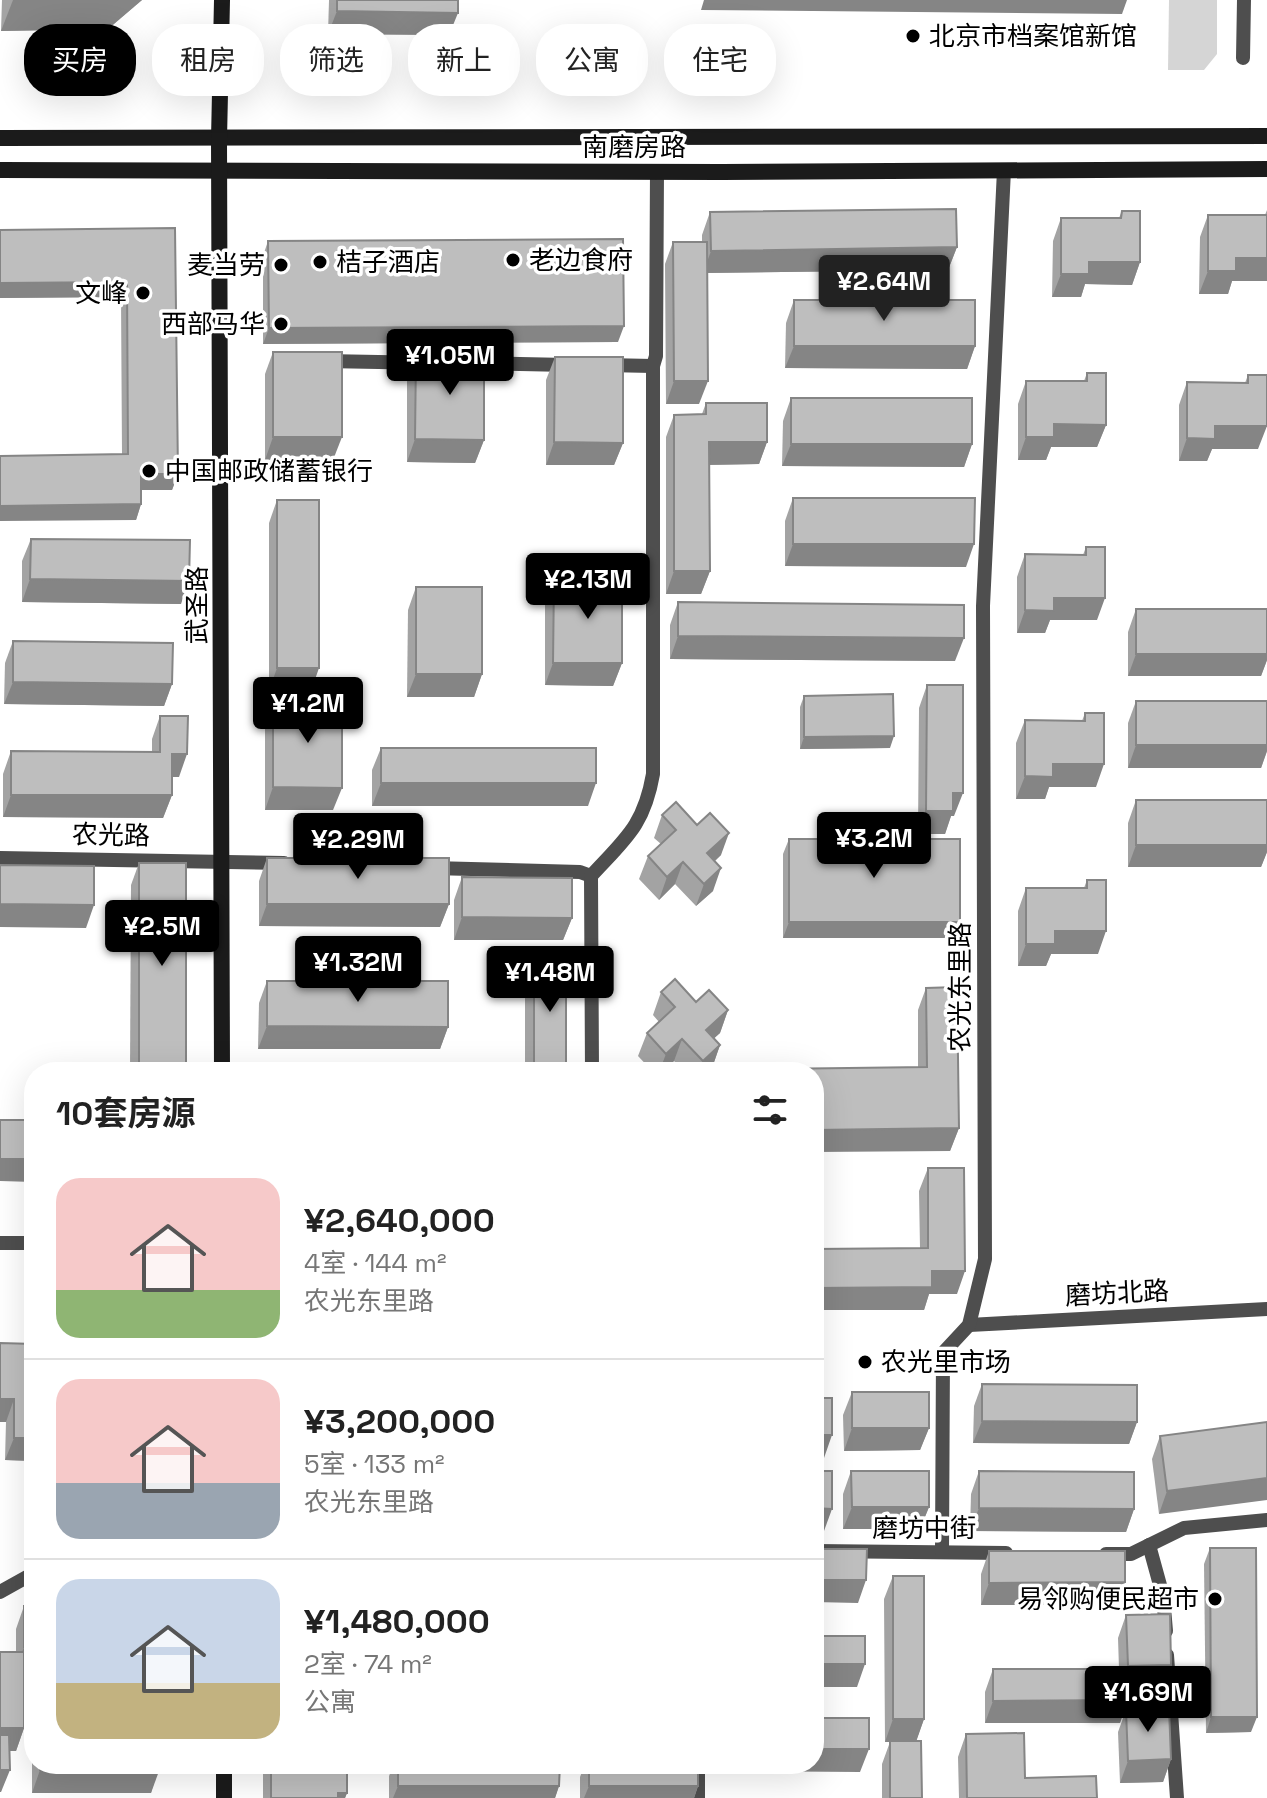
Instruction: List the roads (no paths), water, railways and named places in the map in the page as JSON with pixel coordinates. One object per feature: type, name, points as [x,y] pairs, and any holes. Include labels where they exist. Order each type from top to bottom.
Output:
[{"type":"main road","name":"武圣路","points":[[222,0],[219,139],[222,1062]]},
{"type":"main road","name":"南磨房路","points":[[0,138],[1267,136]]},
{"type":"main road","name":"南磨房路","points":[[0,170],[1267,169]]},
{"type":"main road","points":[[224,1774],[224,1798]]},
{"type":"street","points":[[1243,58],[1244,0]]},
{"type":"street","name":"农光东里路","points":[[942,1552],[943,1353],[969,1325],[985,1259],[983,606],[1004,170]]},
{"type":"street","points":[[592,1062],[591,876],[636,827],[648,803],[653,774],[653,366],[656,356],[657,171]]},
{"type":"street","points":[[308,360],[653,366]]},
{"type":"street","name":"农光路","points":[[0,858],[299,863]]},
{"type":"street","points":[[422,867],[580,872],[591,876]]},
{"type":"street","points":[[0,1243],[24,1243]]},
{"type":"street","name":"磨坊北路","points":[[969,1325],[1267,1309]]},
{"type":"street","points":[[1083,1553],[1131,1554],[1184,1528],[1267,1520]]},
{"type":"street","points":[[1149,1545],[1163,1596],[1177,1798]]},
{"type":"street","name":"磨坊中街","points":[[824,1551],[1020,1553]]},
{"type":"street","points":[[0,1592],[24,1579]]},
{"type":"street","points":[[698,1774],[698,1798]]},
{"type":"place","name":"北京市档案馆新馆","points":[[913,36]]},
{"type":"place","name":"老边食府","points":[[513,260]]},
{"type":"place","name":"桔子酒店","points":[[320,262]]},
{"type":"place","name":"麦当劳","points":[[281,265]]},
{"type":"place","name":"文峰","points":[[143,293]]},
{"type":"place","name":"西部马华","points":[[281,324]]},
{"type":"place","name":"中国邮政储蓄银行","points":[[149,471]]},
{"type":"place","name":"农光里市场","points":[[865,1362]]},
{"type":"place","name":"易邻购便民超市","points":[[1215,1599]]}]
